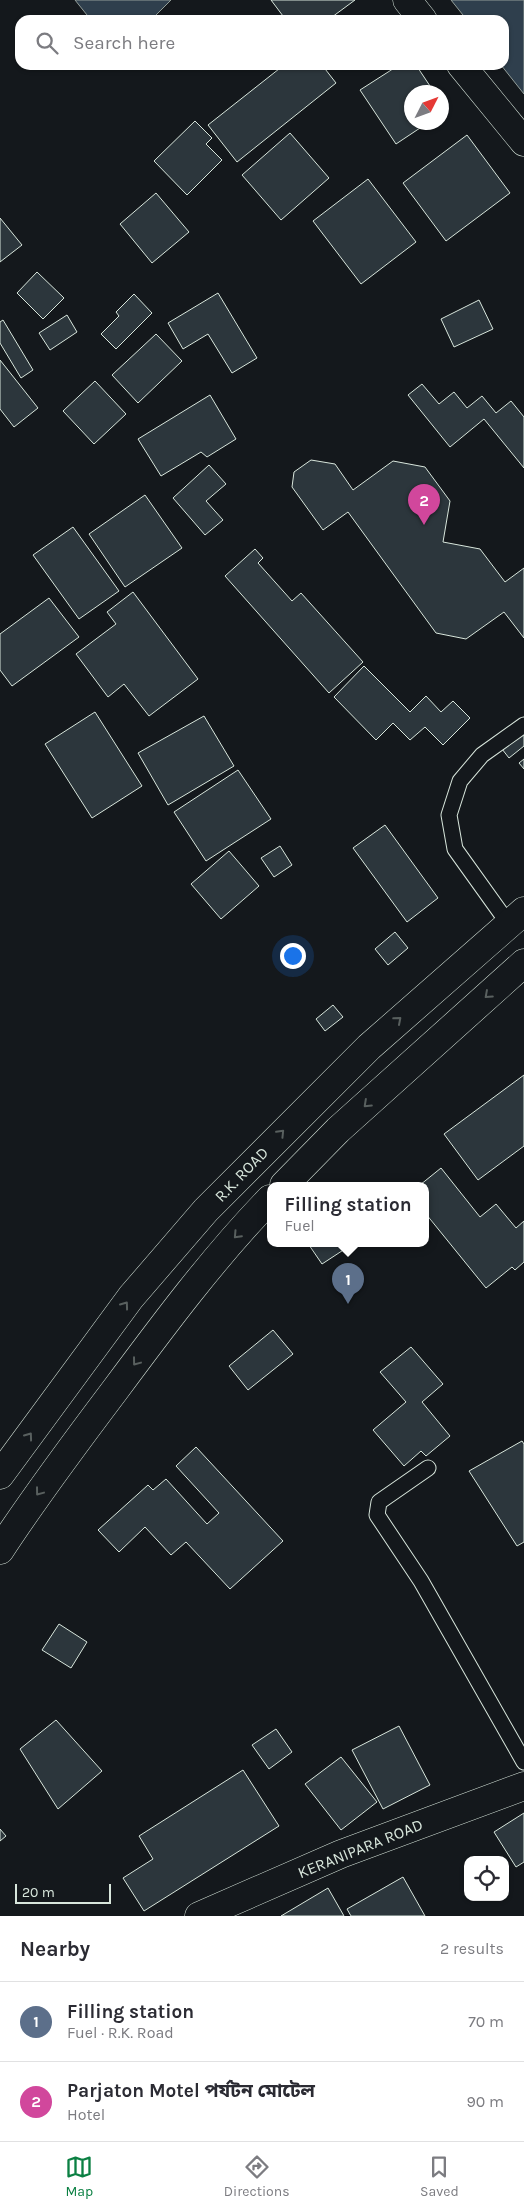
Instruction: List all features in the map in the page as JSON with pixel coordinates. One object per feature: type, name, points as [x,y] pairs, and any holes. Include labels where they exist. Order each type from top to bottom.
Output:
[{"type":"main road","points":[[407,0],[419,15]]},
{"type":"main road","points":[[464,70],[524,142]]},
{"type":"main road","name":"R.K. ROAD","points":[[0,1475],[131,1297],[206,1210],[368,1047],[516,917]]},
{"type":"main road","points":[[287,1182],[352,1117],[524,963]]},
{"type":"main road","points":[[0,1550],[31,1502],[163,1325],[234,1237],[267,1203]]},
{"type":"main road","name":"KERANIPARA ROAD","points":[[199,1916],[341,1854],[524,1786]]},
{"type":"lane","points":[[516,917],[454,848],[449,815],[460,781],[482,755],[524,725]]},
{"type":"lane","points":[[428,1468],[379,1502],[377,1515],[421,1581],[524,1762]]},
{"type":"water","points":[[75,0],[171,0],[156,15],[87,15]]},
{"type":"water","points":[[451,0],[524,0],[524,94],[505,70],[509,70],[509,15],[463,15]]},
{"type":"building","points":[[271,0],[355,0],[335,15],[282,15]]},
{"type":"building","points":[[278,70],[326,70],[336,83],[237,162],[208,125]]},
{"type":"building","points":[[391,70],[419,70],[429,85],[404,85],[404,130],[417,130],[396,144],[360,90]]},
{"type":"building","points":[[195,121],[212,138],[206,144],[222,160],[187,195],[154,161]]},
{"type":"building","points":[[290,133],[329,178],[281,220],[242,175]]},
{"type":"building","points":[[467,135],[510,193],[446,241],[403,183]]},
{"type":"building","points":[[368,179],[416,242],[361,284],[313,221]]},
{"type":"building","points":[[156,193],[189,232],[152,263],[120,224]]},
{"type":"building","points":[[0,218],[22,245],[0,262]]},
{"type":"building","points":[[37,272],[64,298],[43,319],[17,293]]},
{"type":"building","points":[[218,293],[257,358],[232,373],[208,334],[183,349],[168,323]]},
{"type":"building","points":[[134,294],[152,313],[116,349],[101,334],[119,316],[116,312]]},
{"type":"building","points":[[479,300],[493,329],[454,347],[441,319]]},
{"type":"building","points":[[67,315],[77,332],[50,350],[39,333]]},
{"type":"building","points":[[3,320],[33,370],[21,378],[0,343],[0,322]]},
{"type":"building","points":[[156,334],[182,361],[138,403],[112,375]]},
{"type":"building","points":[[0,360],[38,408],[14,427],[0,409]]},
{"type":"building","points":[[95,381],[126,414],[94,444],[63,411]]},
{"type":"building","points":[[422,384],[439,404],[454,392],[467,408],[482,396],[496,413],[511,401],[524,417],[524,468],[484,419],[450,447],[408,395]]},
{"type":"building","points":[[210,395],[236,439],[207,457],[201,452],[161,476],[138,439]]},
{"type":"building","points":[[311,460],[335,464],[353,490],[393,461],[425,467],[450,501],[443,542],[480,549],[505,582],[524,568],[524,638],[504,612],[466,639],[436,633],[348,512],[323,530],[292,487],[294,472]]},
{"type":"building","points":[[209,465],[226,484],[206,501],[223,520],[205,535],[173,498]]},
{"type":"building","points":[[145,495],[182,548],[125,587],[89,534]]},
{"type":"building","points":[[73,527],[119,591],[79,619],[33,555]]},
{"type":"building","points":[[255,549],[263,558],[258,563],[292,601],[301,593],[363,662],[329,693],[225,576]]},
{"type":"building","points":[[133,592],[198,679],[149,716],[124,684],[108,697],[76,654],[116,624],[107,612]]},
{"type":"building","points":[[49,598],[79,637],[12,686],[0,670],[0,634]]},
{"type":"building","points":[[364,666],[410,712],[426,696],[441,712],[453,701],[470,718],[443,745],[425,727],[410,740],[393,723],[376,740],[334,697]]},
{"type":"building","points":[[95,712],[142,786],[92,818],[45,744]]},
{"type":"building","points":[[204,716],[234,766],[168,805],[138,753]]},
{"type":"building","points":[[524,717],[524,746],[509,758],[495,740]]},
{"type":"building","points":[[524,759],[524,769],[519,763]]},
{"type":"building","points":[[238,770],[271,819],[206,861],[174,812]]},
{"type":"building","points":[[385,825],[438,898],[407,922],[353,848]]},
{"type":"building","points":[[280,846],[292,865],[274,877],[261,858]]},
{"type":"building","points":[[229,851],[259,886],[221,919],[191,884]]},
{"type":"building","points":[[395,932],[408,948],[388,965],[375,949]]},
{"type":"building","points":[[333,1005],[343,1017],[325,1031],[316,1019]]},
{"type":"building","points":[[524,1075],[524,1146],[478,1180],[444,1134]]},
{"type":"building","points":[[441,1168],[480,1217],[496,1204],[516,1228],[524,1221],[524,1262],[515,1270],[512,1267],[486,1288],[429,1218],[429,1182],[424,1182]]},
{"type":"building","points":[[310,1247],[348,1247],[322,1264]]},
{"type":"building","points":[[273,1330],[293,1354],[248,1390],[229,1366]]},
{"type":"building","points":[[411,1347],[443,1384],[422,1402],[450,1436],[426,1456],[421,1451],[404,1466],[373,1430],[406,1402],[380,1372]]},
{"type":"building","points":[[522,1441],[524,1444],[524,1542],[517,1546],[469,1471]]},
{"type":"building","points":[[196,1447],[283,1541],[230,1589],[186,1542],[171,1555],[145,1527],[119,1552],[98,1530],[148,1485],[153,1490],[166,1479],[207,1524],[219,1513],[176,1466]]},
{"type":"building","points":[[59,1624],[87,1642],[71,1668],[42,1650]]},
{"type":"building","points":[[56,1720],[102,1771],[58,1809],[20,1749]]},
{"type":"building","points":[[399,1726],[430,1785],[383,1809],[352,1750]]},
{"type":"building","points":[[276,1729],[292,1752],[269,1769],[252,1745]]},
{"type":"building","points":[[341,1757],[377,1802],[341,1830],[305,1784]]},
{"type":"building","points":[[243,1770],[279,1826],[144,1911],[123,1878],[153,1859],[139,1836]]},
{"type":"building","points":[[524,1813],[524,1862],[516,1867],[494,1832]]},
{"type":"building","points":[[0,1829],[6,1836],[0,1841]]},
{"type":"building","points":[[403,1877],[425,1916],[351,1916],[347,1909]]},
{"type":"building","points":[[328,1888],[344,1916],[281,1916]]},
{"type":"place","name":"Parjaton Motel পর্যটন মোটেল","points":[[424,525]]},
{"type":"place","name":"Filling station","points":[[348,1304]]}]
